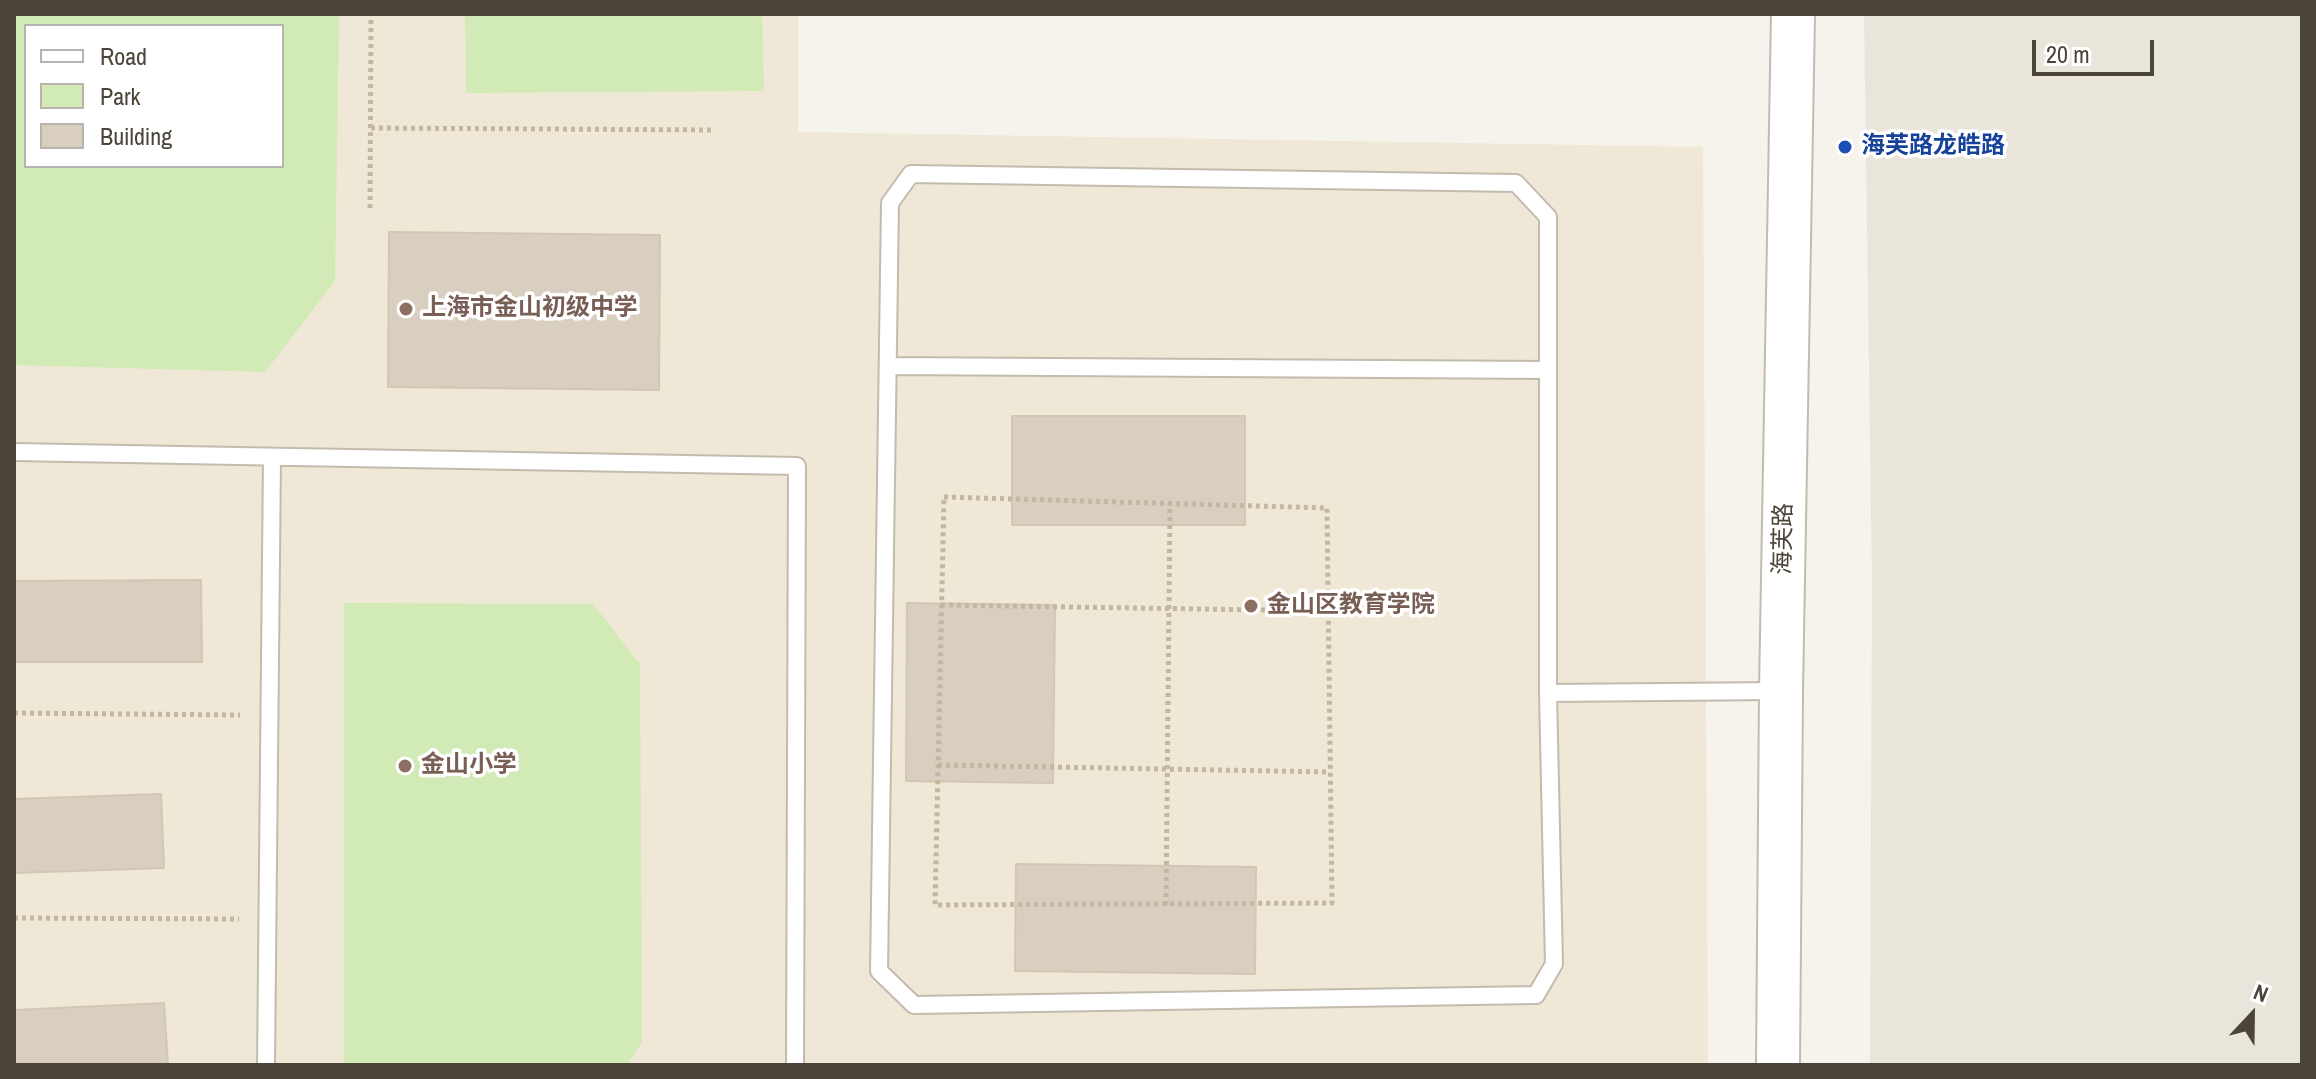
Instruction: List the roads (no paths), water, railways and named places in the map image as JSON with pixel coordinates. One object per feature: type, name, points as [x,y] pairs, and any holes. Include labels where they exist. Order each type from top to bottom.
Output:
[{"type":"street","name":"海芙路","points":[[1778,1065],[1793,14]]},
{"type":"lane","points":[[911,174],[1516,183],[1548,217],[1548,693],[1554,964],[1536,995],[914,1005],[879,971],[888,366],[890,203],[911,174]]},
{"type":"lane","points":[[888,366],[1548,370]]},
{"type":"lane","points":[[14,452],[797,466],[795,1065]]},
{"type":"lane","points":[[266,1065],[272,457]]},
{"type":"lane","points":[[1548,693],[1781,691]]},
{"type":"place","name":"海芙路龙皓路","points":[[1845,147]]},
{"type":"place","name":"上海市金山初级中学","points":[[406,309]]},
{"type":"place","name":"金山区教育学院","points":[[1251,606]]},
{"type":"place","name":"金山小学","points":[[405,766]]}]
